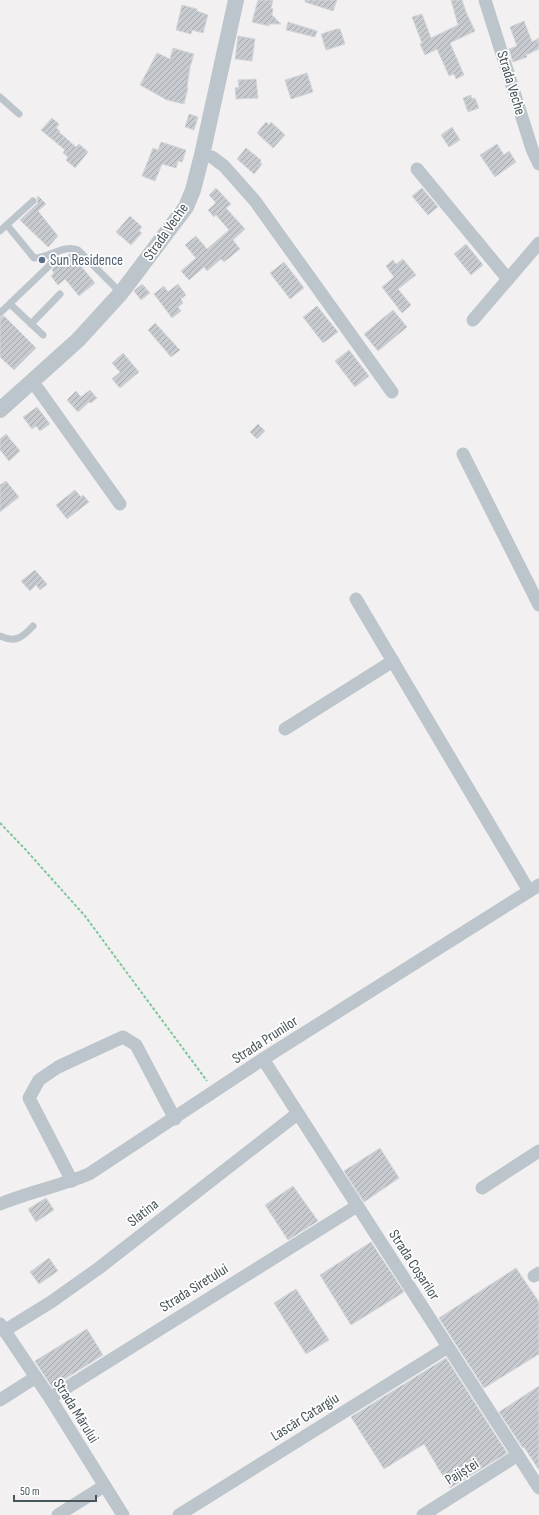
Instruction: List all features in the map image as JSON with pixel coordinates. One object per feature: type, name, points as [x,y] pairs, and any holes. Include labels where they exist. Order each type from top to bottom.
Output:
[{"type":"street","name":"Strada Veche","points":[[0,410],[78,340],[121,293],[186,207],[193,190],[202,156],[236,0]]},
{"type":"street","name":"Strada Veche","points":[[485,0],[532,149],[539,164]]},
{"type":"street","points":[[202,156],[212,157],[224,166],[255,201],[392,392]]},
{"type":"street","points":[[417,169],[508,279]]},
{"type":"street","points":[[473,320],[539,243]]},
{"type":"street","points":[[31,382],[38,389],[120,504]]},
{"type":"street","points":[[463,454],[539,605]]},
{"type":"street","points":[[356,599],[534,888]]},
{"type":"street","points":[[285,729],[393,661]]},
{"type":"street","name":"Strada Prunilor","points":[[0,1204],[72,1181],[89,1174],[263,1060],[534,888]]},
{"type":"street","points":[[72,1181],[29,1098],[39,1080],[58,1067],[123,1037],[136,1045],[175,1119]]},
{"type":"street","name":"Strada Coșarilor","points":[[263,1060],[539,1488]]},
{"type":"street","name":"Slatina","points":[[2,1327],[51,1302],[100,1268],[297,1114]]},
{"type":"street","points":[[482,1188],[539,1151]]},
{"type":"street","name":"Strada Siretului","points":[[50,1398],[357,1206]]},
{"type":"street","name":"Strada Mărului","points":[[2,1327],[50,1398],[123,1515]]},
{"type":"street","name":"Lascăr Catargiu","points":[[179,1515],[448,1347]]},
{"type":"street","points":[[0,1400],[36,1377]]},
{"type":"street","name":"Pajiștei","points":[[423,1515],[518,1455]]},
{"type":"street","points":[[58,1515],[104,1486]]},
{"type":"lane","points":[[0,97],[19,114]]},
{"type":"lane","points":[[0,231],[33,201]]},
{"type":"lane","points":[[7,225],[34,258],[41,258],[72,247],[78,250],[121,293]]},
{"type":"lane","points":[[0,313],[49,266],[57,252]]},
{"type":"lane","points":[[31,324],[60,294]]},
{"type":"lane","points":[[10,304],[43,335]]},
{"type":"lane","points":[[0,636],[9,640],[19,638],[33,626]]},
{"type":"path","points":[[0,823],[25,848],[85,916],[215,1092]]},
{"type":"building","points":[[258,0],[273,0],[271,8],[273,9],[272,15],[281,24],[269,24],[269,26],[252,22]]},
{"type":"building","points":[[305,0],[337,0],[333,11],[305,2]]},
{"type":"building","points":[[451,0],[462,0],[475,31],[450,43],[464,75],[456,79],[454,74],[449,76],[437,49],[425,55],[412,17],[422,14],[431,38],[458,25]]},
{"type":"building","points":[[182,5],[197,9],[197,11],[208,15],[203,33],[192,30],[191,34],[176,30]]},
{"type":"building","points":[[524,21],[532,42],[539,38],[539,49],[526,55],[527,57],[513,62],[509,49],[517,46],[510,27]]},
{"type":"building","points":[[288,22],[317,31],[315,37],[286,30]]},
{"type":"building","points":[[340,29],[345,44],[326,50],[321,34]]},
{"type":"building","points":[[238,36],[255,39],[252,61],[235,59]]},
{"type":"building","points":[[173,48],[194,54],[190,67],[188,88],[184,104],[167,100],[140,85],[157,53],[170,59]]},
{"type":"building","points":[[307,73],[313,92],[291,99],[285,80]]},
{"type":"building","points":[[256,79],[258,98],[236,99],[235,88],[239,87],[238,80]]},
{"type":"building","points":[[471,95],[472,99],[475,98],[479,108],[468,112],[463,98]]},
{"type":"building","points":[[189,114],[198,117],[194,130],[185,127]]},
{"type":"building","points":[[52,118],[59,124],[56,128],[60,131],[59,132],[76,147],[79,144],[88,152],[75,168],[66,160],[68,157],[63,153],[65,150],[41,130]]},
{"type":"building","points":[[266,122],[269,125],[271,122],[285,135],[273,148],[257,133]]},
{"type":"building","points":[[452,127],[460,140],[449,147],[441,135]]},
{"type":"building","points":[[161,142],[186,150],[182,162],[178,161],[176,168],[162,164],[155,181],[142,176],[153,148],[158,150]]},
{"type":"building","points":[[497,144],[504,155],[509,151],[516,162],[495,177],[480,155]]},
{"type":"building","points":[[246,148],[261,160],[260,162],[262,164],[254,174],[237,159]]},
{"type":"building","points":[[216,188],[231,204],[226,208],[245,229],[233,240],[240,249],[224,262],[221,259],[207,271],[204,267],[189,280],[181,271],[196,258],[185,245],[196,236],[207,249],[229,230],[216,215],[214,217],[208,210],[216,203],[209,195]]},
{"type":"building","points":[[422,188],[438,207],[428,215],[412,196]]},
{"type":"building","points":[[38,196],[46,204],[38,211],[58,236],[48,247],[20,220],[37,204]]},
{"type":"building","points":[[130,216],[142,227],[139,231],[142,233],[131,245],[116,232]]},
{"type":"building","points":[[466,244],[483,265],[471,275],[454,254]]},
{"type":"building","points":[[70,254],[95,283],[79,296],[65,279],[58,285],[51,276],[54,273],[52,270],[55,265]]},
{"type":"building","points":[[403,259],[416,275],[398,289],[411,305],[402,313],[382,287],[394,277],[386,266],[393,260],[396,264]]},
{"type":"building","points":[[284,262],[304,288],[290,299],[270,273]]},
{"type":"building","points":[[142,284],[150,293],[141,300],[134,291]]},
{"type":"building","points":[[178,284],[186,295],[181,299],[183,303],[178,307],[181,311],[172,318],[154,294],[164,286],[168,292]]},
{"type":"building","points":[[317,306],[338,332],[323,343],[303,317]]},
{"type":"building","points":[[393,310],[407,327],[378,351],[364,334]]},
{"type":"building","points":[[4,316],[36,348],[14,370],[0,357],[0,318]]},
{"type":"building","points":[[155,323],[180,350],[171,357],[148,330]]},
{"type":"building","points":[[349,350],[369,376],[355,387],[335,361]]},
{"type":"building","points":[[123,353],[139,372],[120,388],[112,379],[120,372],[112,363]]},
{"type":"building","points":[[90,390],[97,398],[91,403],[89,402],[78,412],[67,400],[76,391],[81,397]]},
{"type":"building","points":[[37,407],[50,424],[40,431],[36,426],[32,429],[23,417]]},
{"type":"building","points":[[258,424],[265,431],[257,439],[250,432]]},
{"type":"building","points":[[6,434],[20,451],[9,461],[0,450],[0,439]]},
{"type":"building","points":[[6,481],[19,497],[0,512],[0,485]]},
{"type":"building","points":[[75,490],[81,497],[83,495],[89,502],[67,519],[56,505]]},
{"type":"building","points":[[35,570],[47,584],[40,590],[36,585],[30,591],[21,581]]},
{"type":"building","points":[[380,1148],[399,1178],[364,1202],[344,1171]]},
{"type":"building","points":[[293,1186],[318,1221],[288,1240],[265,1205]]},
{"type":"building","points":[[46,1198],[54,1210],[36,1222],[28,1209]]},
{"type":"building","points":[[371,1242],[404,1292],[351,1325],[320,1275]]},
{"type":"building","points":[[49,1258],[58,1271],[39,1284],[30,1272]]},
{"type":"building","points":[[516,1268],[539,1302],[539,1354],[484,1388],[439,1318]]},
{"type":"building","points":[[296,1289],[329,1340],[306,1354],[274,1303]]},
{"type":"building","points":[[87,1329],[103,1355],[52,1387],[35,1361]]},
{"type":"building","points":[[446,1358],[507,1453],[450,1488],[424,1444],[384,1469],[351,1417]]},
{"type":"building","points":[[539,1386],[539,1470],[499,1412]]},
{"type":"place","name":"Sun Residence","points":[[42,260]]}]
